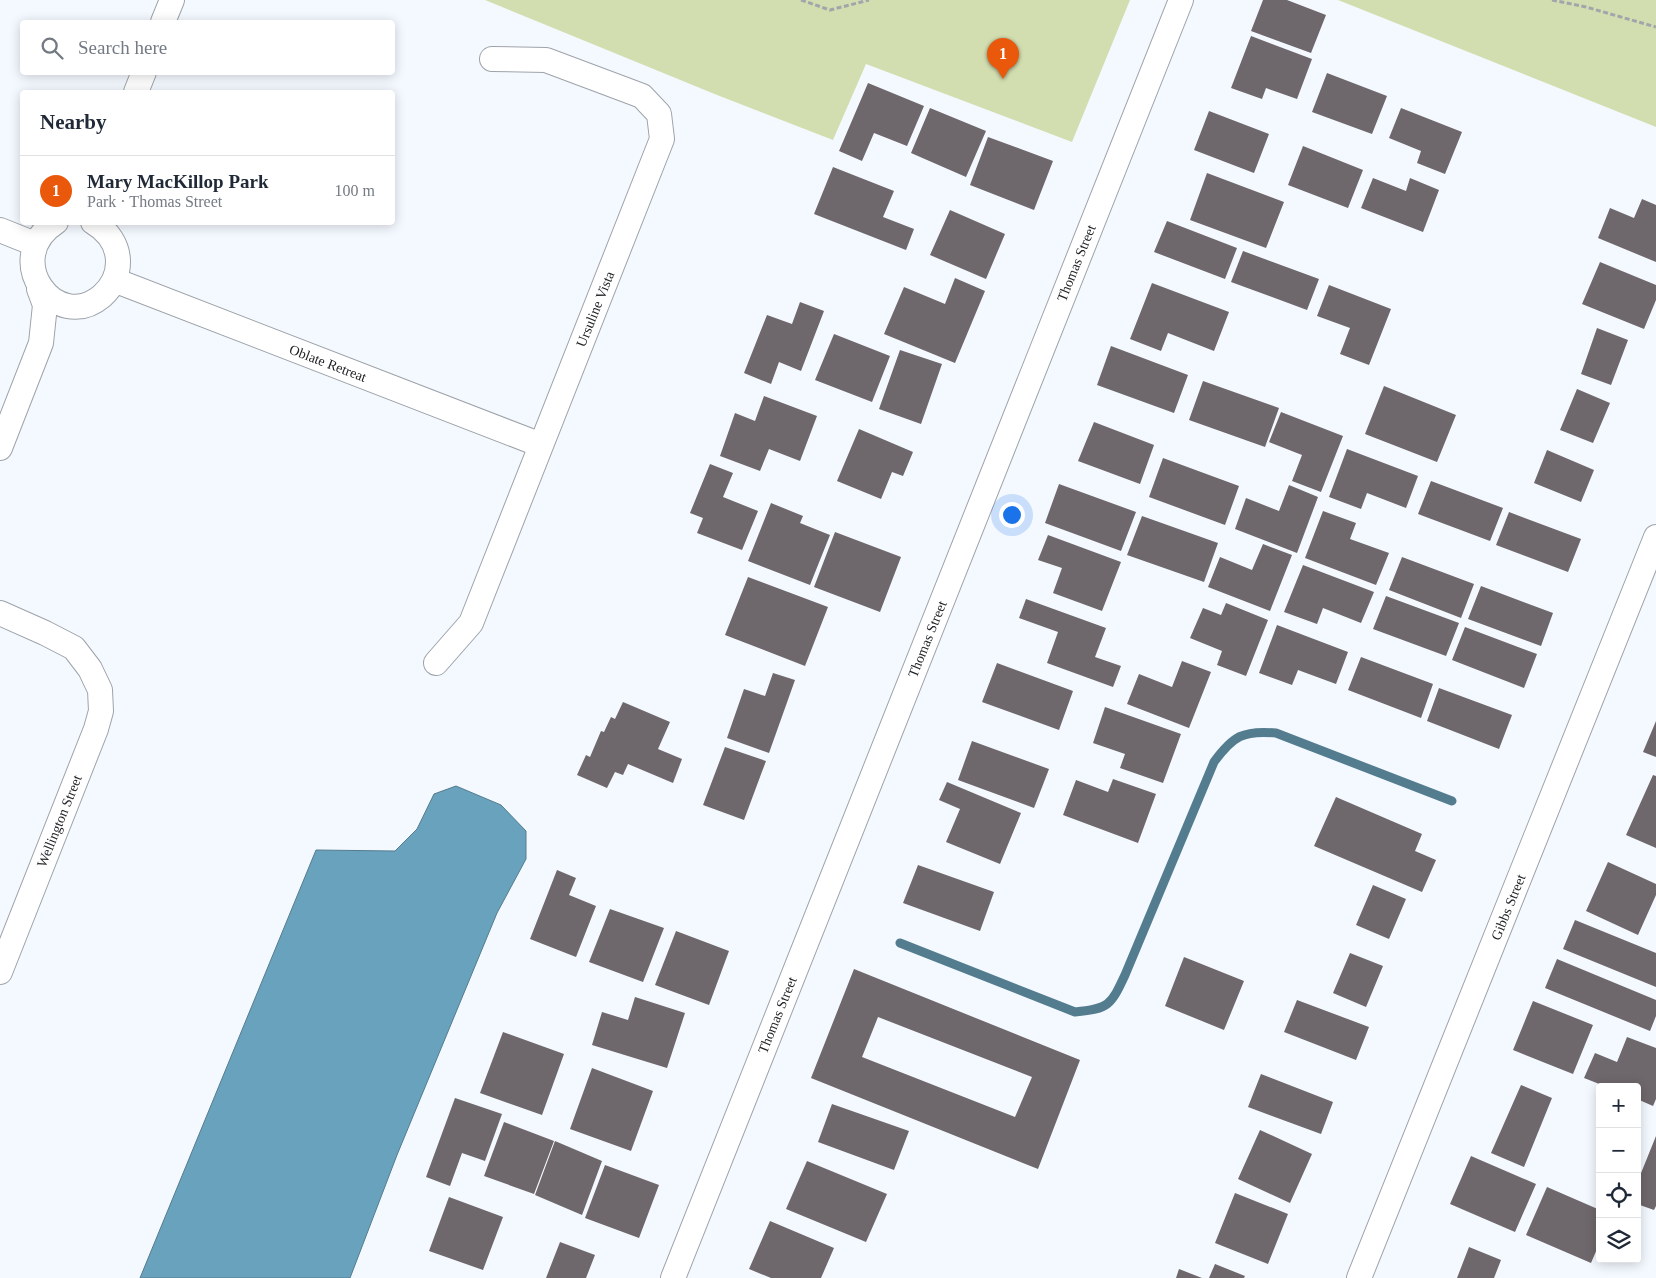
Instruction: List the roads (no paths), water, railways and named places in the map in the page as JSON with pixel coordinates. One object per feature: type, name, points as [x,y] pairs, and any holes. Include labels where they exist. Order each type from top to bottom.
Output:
[{"type":"street","points":[[164,20],[172,0]]},
{"type":"street","name":"Thomas Street","points":[[673,1278],[1181,0]]},
{"type":"street","name":"Ursuline Vista","points":[[436,663],[471,623],[662,139],[659,114],[642,96],[546,60],[492,59]]},
{"type":"street","points":[[137,90],[143,75]]},
{"type":"street","points":[[0,448],[41,343],[45,305],[30,267],[31,255],[34,244],[41,234],[52,225]]},
{"type":"street","points":[[41,343],[65,314],[101,297],[109,290],[114,280],[118,269],[118,257],[115,246],[110,235],[98,225]]},
{"type":"street","points":[[0,230],[34,244]]},
{"type":"street","name":"Oblate Retreat","points":[[114,280],[541,445]]},
{"type":"street","points":[[39,289],[58,303],[80,306]]},
{"type":"street","name":"Gibbs Street","points":[[1359,1278],[1656,537]]},
{"type":"street","name":"Wellington Street","points":[[0,613],[74,648],[90,669],[100,690],[101,711],[96,729],[0,972]]},
{"type":"water","points":[[456,786],[501,805],[526,831],[526,859],[497,913],[397,1155],[350,1278],[140,1278],[316,850],[395,851],[417,829],[434,794]]},
{"type":"waterway","points":[[900,943],[1075,1012],[1095,1009],[1108,1004],[1125,975],[1214,762],[1227,746],[1247,734],[1276,733],[1452,801]]},
{"type":"place","name":"Mary MacKillop Park","points":[[1003,79]]}]
